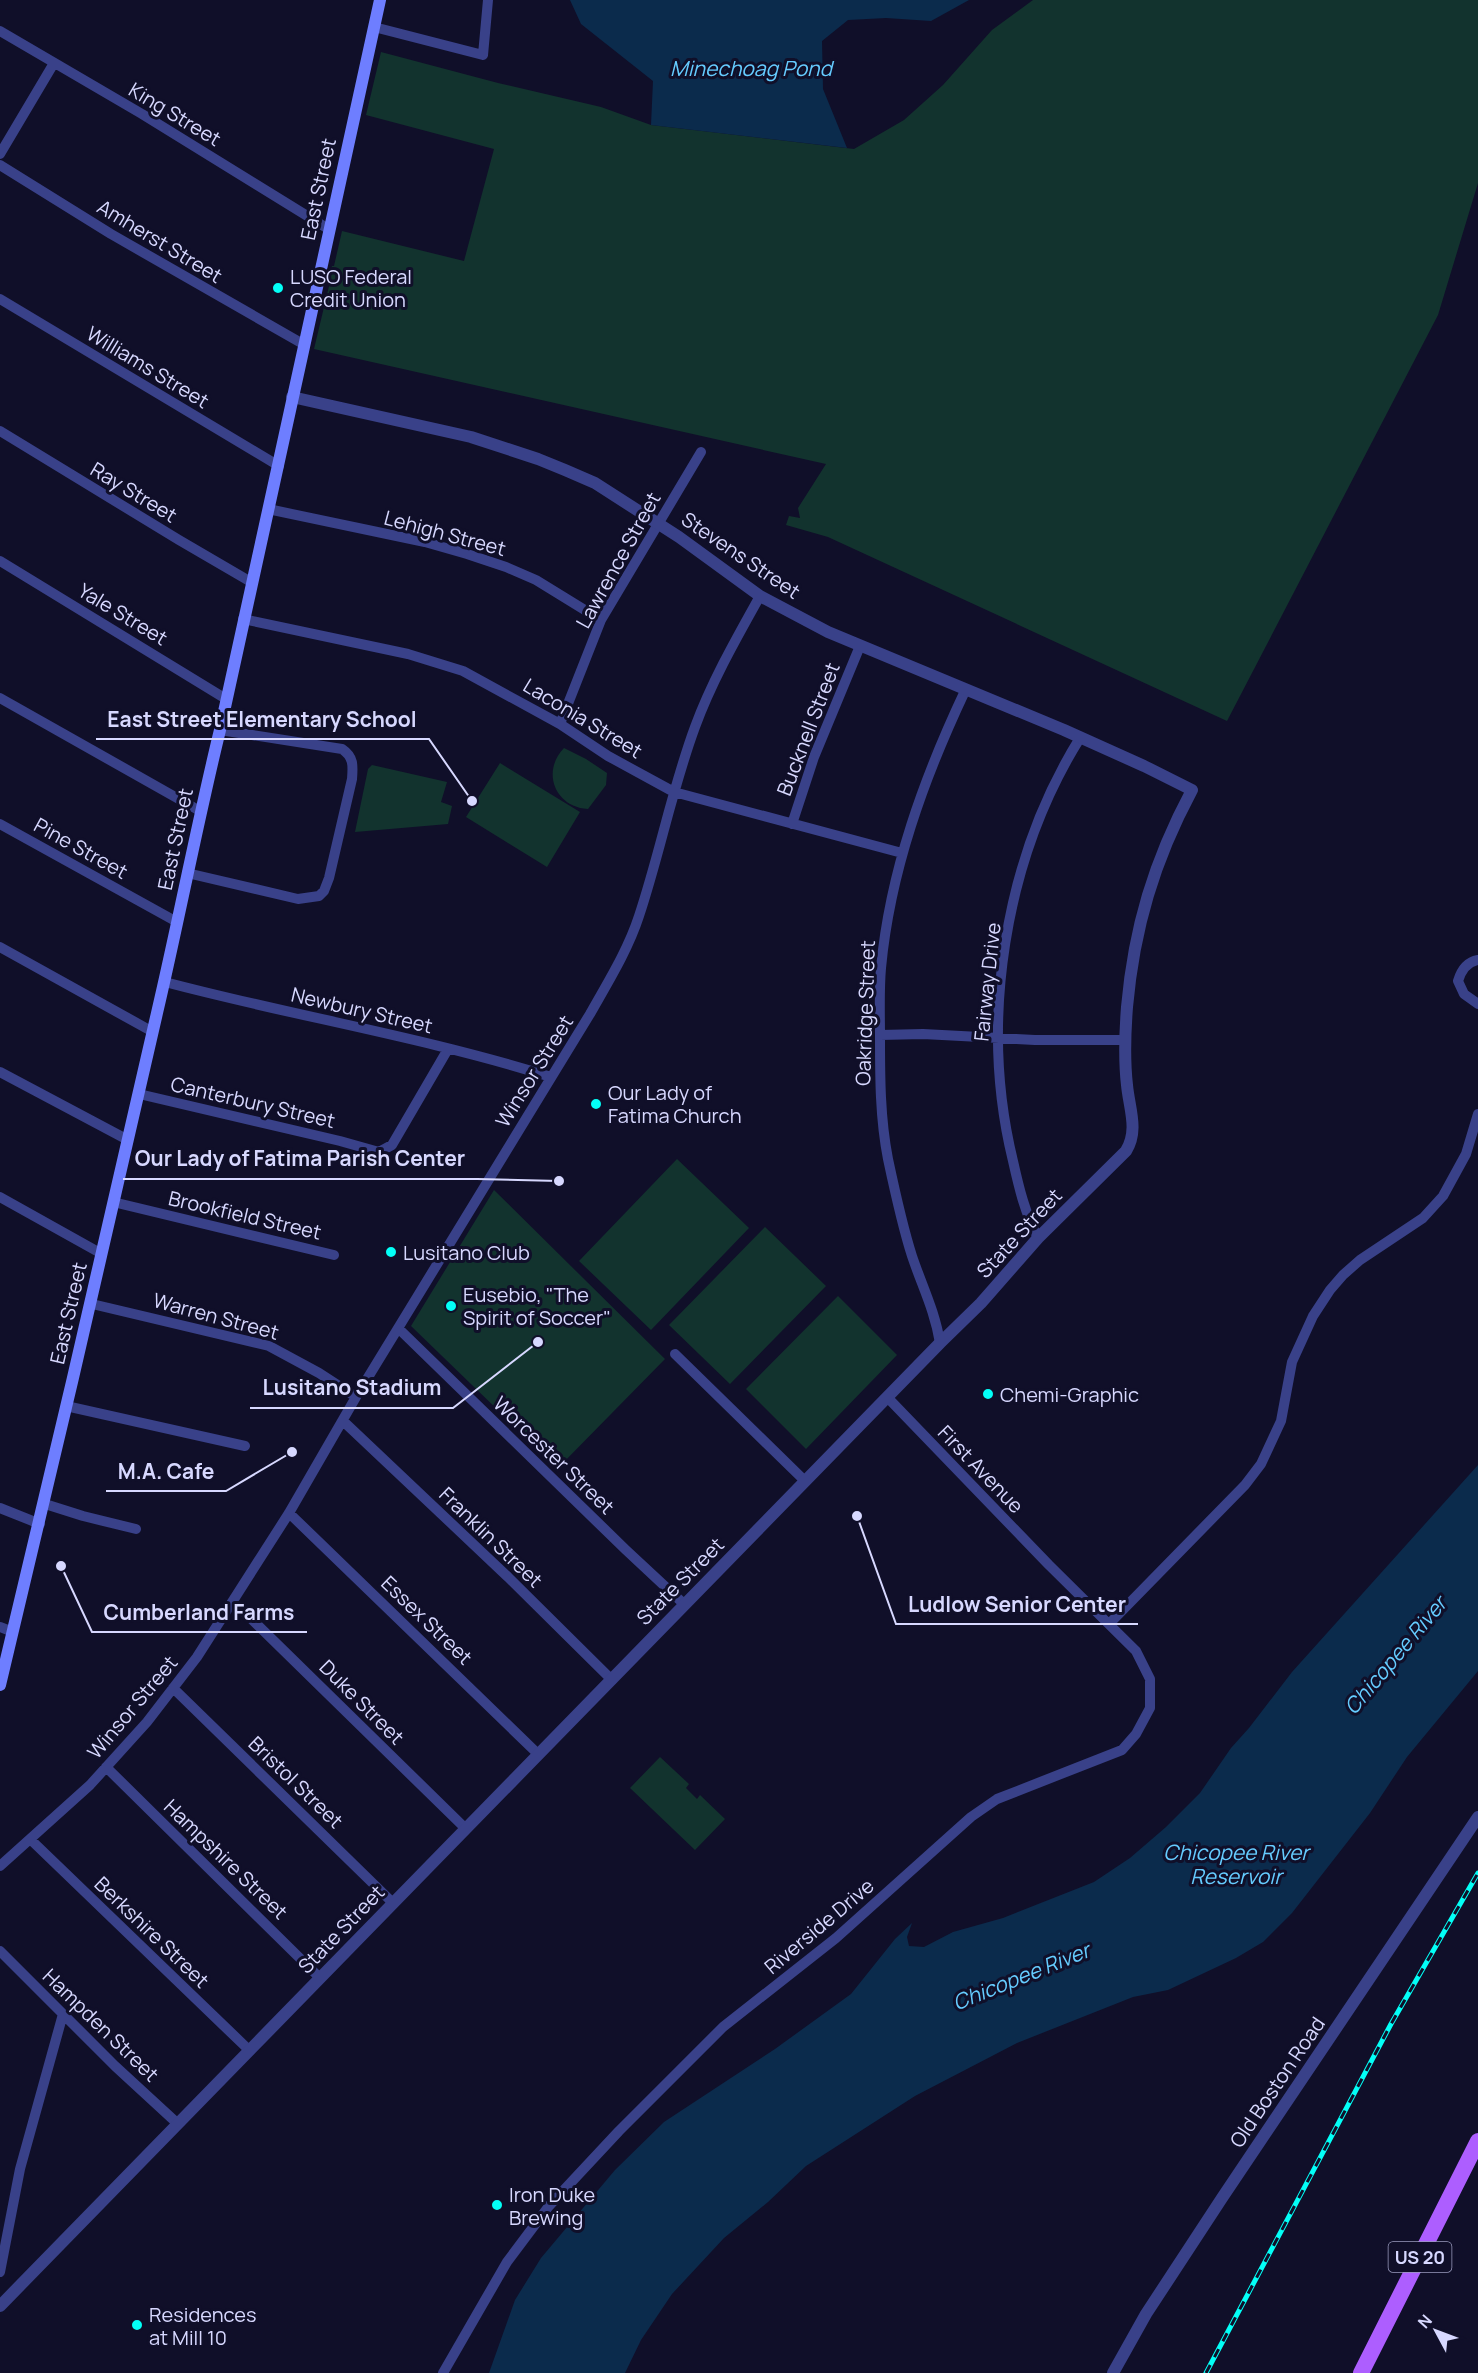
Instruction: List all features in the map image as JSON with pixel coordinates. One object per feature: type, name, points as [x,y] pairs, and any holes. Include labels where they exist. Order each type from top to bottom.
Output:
[{"type":"main road","name":"East Street","points":[[0,1685],[92,1304],[113,1202],[165,982],[200,811],[279,466],[303,344],[380,0]]},
{"type":"main road","name":"US 20","points":[[1361,2373],[1478,2141]]},
{"type":"street","points":[[374,27],[483,55],[488,0]]},
{"type":"street","name":"King Street","points":[[0,31],[330,230]]},
{"type":"street","points":[[0,154],[54,63]]},
{"type":"street","name":"Amherst Street","points":[[0,165],[121,240],[303,344]]},
{"type":"street","name":"Williams Street","points":[[0,298],[279,466]]},
{"type":"street","name":"Stevens Street","points":[[292,397],[471,437],[518,452],[595,483],[679,537],[760,597],[860,646],[1080,738],[1192,790]]},
{"type":"street","name":"Ray Street","points":[[0,431],[251,582]]},
{"type":"street","name":"Lawrence Street","points":[[561,724],[601,620],[701,452]]},
{"type":"street","name":"Lehigh Street","points":[[268,509],[425,542],[506,567],[536,580],[601,620]]},
{"type":"street","name":"Yale Street","points":[[0,561],[226,699]]},
{"type":"street","name":"Winsor Street","points":[[0,1866],[67,1807],[106,1767],[147,1722],[197,1657],[290,1513],[356,1397],[590,1014],[631,938],[695,727],[720,668],[760,597]]},
{"type":"street","name":"Laconia Street","points":[[243,619],[399,652],[463,671],[561,724],[608,756],[674,792],[902,853]]},
{"type":"street","name":"Bucknell Street","points":[[792,824],[814,757],[860,646]]},
{"type":"street","name":"Oakridge Street","points":[[940,1342],[936,1319],[902,1223],[888,1157],[880,1082],[881,970],[889,909],[902,853],[933,764],[965,691]]},
{"type":"street","points":[[0,698],[200,811]]},
{"type":"street","points":[[187,873],[298,898],[319,896],[324,891],[329,878],[352,779],[353,763],[350,755],[342,749],[220,730]]},
{"type":"street","name":"Fairway Drive","points":[[1038,1238],[1027,1216],[1007,1138],[1000,1092],[997,1038],[1002,972],[1012,910],[1036,824],[1059,771],[1080,738]]},
{"type":"street","name":"State Street","points":[[0,2306],[888,1398],[940,1342],[981,1303],[1038,1238],[1115,1163],[1131,1142],[1133,1132],[1127,1084],[1125,1040],[1133,953],[1144,903],[1166,841],[1192,790]]},
{"type":"street","name":"Pine Street","points":[[0,824],[177,922]]},
{"type":"street","points":[[0,947],[153,1032]]},
{"type":"street","points":[[1478,960],[1461,972],[1458,981],[1464,994],[1478,1004]]},
{"type":"street","name":"Newbury Street","points":[[165,982],[232,1000],[493,1059],[551,1077]]},
{"type":"street","points":[[880,1035],[923,1034],[997,1038],[1125,1040]]},
{"type":"street","name":"Canterbury Street","points":[[139,1094],[329,1138],[379,1152],[392,1145],[448,1049]]},
{"type":"street","points":[[0,1072],[128,1140]]},
{"type":"street","points":[[1109,1623],[1245,1485],[1261,1464],[1281,1421],[1292,1362],[1313,1316],[1343,1275],[1374,1250],[1424,1218],[1443,1196],[1466,1154],[1478,1114]]},
{"type":"street","points":[[0,1197],[102,1254]]},
{"type":"street","name":"Brookfield Street","points":[[113,1202],[334,1255]]},
{"type":"street","name":"Warren Street","points":[[92,1304],[269,1346],[319,1373],[356,1397]]},
{"type":"street","name":"Worcester Street","points":[[399,1329],[685,1605]]},
{"type":"street","points":[[675,1354],[805,1481]]},
{"type":"street","name":"First Avenue","points":[[888,1398],[1049,1565]]},
{"type":"street","points":[[66,1406],[245,1446]]},
{"type":"street","name":"Franklin Street","points":[[343,1421],[508,1577],[612,1680]]},
{"type":"street","points":[[45,1504],[83,1516],[136,1528]]},
{"type":"street","points":[[0,1508],[40,1524]]},
{"type":"street","name":"Essex Street","points":[[290,1513],[538,1754]]},
{"type":"street","name":"Riverside Drive","points":[[444,2373],[507,2262],[549,2206],[619,2131],[723,2027],[836,1938],[970,1817],[997,1799],[1122,1750],[1136,1734],[1150,1708],[1150,1679],[1136,1651],[1049,1565]]},
{"type":"street","name":"Duke Street","points":[[233,1601],[465,1828]]},
{"type":"street","points":[[0,1627],[13,1632]]},
{"type":"street","name":"Bristol Street","points":[[173,1688],[393,1903]]},
{"type":"street","name":"Hampshire Street","points":[[106,1767],[320,1978]]},
{"type":"street","name":"Old Boston Road","points":[[1113,2373],[1146,2314],[1222,2198],[1430,1892],[1478,1817]]},
{"type":"street","name":"Berkshire Street","points":[[30,1839],[249,2050]]},
{"type":"street","name":"Hampden Street","points":[[0,1951],[178,2124]]},
{"type":"street","points":[[0,2272],[20,2169],[63,2014]]},
{"type":"green space","points":[[1033,0],[1478,0],[1478,183],[1438,315],[1227,721],[828,537],[786,525],[789,516],[800,518],[798,508],[826,464],[314,349],[330,282],[328,281],[342,231],[464,261],[494,149],[366,115],[381,52],[601,107],[651,125],[854,149],[904,120],[943,85],[992,30]]},
{"type":"green space","points":[[564,748],[607,773],[606,785],[588,809],[567,802],[555,787],[553,767]]},
{"type":"green space","points":[[500,763],[580,812],[547,867],[466,817]]},
{"type":"green space","points":[[372,765],[447,782],[441,802],[452,806],[448,824],[355,832],[368,769]]},
{"type":"green space","points":[[677,1159],[749,1228],[651,1330],[579,1261]]},
{"type":"green space","points":[[494,1190],[665,1359],[558,1468],[411,1326]]},
{"type":"green space","points":[[765,1227],[826,1286],[730,1384],[669,1325]]},
{"type":"green space","points":[[838,1296],[897,1355],[806,1449],[746,1389]]},
{"type":"green space","points":[[660,1757],[689,1784],[686,1788],[697,1799],[700,1795],[725,1819],[695,1850],[630,1788]]},
{"type":"water","name":"Minechoag Pond","points":[[570,0],[969,0],[931,21],[886,18],[848,20],[822,41],[823,89],[847,148],[651,125],[653,81],[581,24]]},
{"type":"water","name":"Chicopee River Reservoir","points":[[1478,1465],[1478,1671],[1407,1757],[1370,1813],[1292,1913],[1263,1942],[1236,1958],[1168,1990],[1133,1997],[1017,2043],[915,2096],[806,2166],[768,2202],[724,2238],[672,2294],[641,2340],[625,2373],[489,2373],[515,2300],[541,2258],[615,2170],[664,2122],[775,2049],[851,1994],[895,1939],[912,1923],[907,1937],[909,1946],[924,1947],[953,1932],[1003,1918],[1094,1882],[1130,1858],[1200,1793],[1231,1748],[1292,1672]]},
{"type":"railway","points":[[1206,2373],[1391,2024],[1478,1873]]},
{"type":"place","name":"LUSO Federal Credit Union","points":[[278,288]]},
{"type":"place","name":"East Street Elementary School","points":[[472,801]]},
{"type":"place","name":"Our Lady of Fatima Church","points":[[596,1104]]},
{"type":"place","name":"Our Lady of Fatima Parish Center","points":[[559,1181]]},
{"type":"place","name":"Lusitano Club","points":[[391,1252]]},
{"type":"place","name":"Eusebio, \"The Spirit of Soccer\"","points":[[451,1306]]},
{"type":"place","name":"Lusitano Stadium","points":[[538,1342]]},
{"type":"place","name":"Chemi-Graphic","points":[[988,1394]]},
{"type":"place","name":"M.A. Cafe","points":[[292,1452]]},
{"type":"place","name":"Ludlow Senior Center","points":[[857,1516]]},
{"type":"place","name":"Cumberland Farms","points":[[61,1566]]},
{"type":"place","name":"Iron Duke Brewing","points":[[497,2205]]},
{"type":"place","name":"Residences at Mill 10","points":[[137,2325]]},
{"type":"water label","name":"Chicopee River","points":[[1395,1655]]},
{"type":"water label","name":"Chicopee River","points":[[1021,1976]]}]
